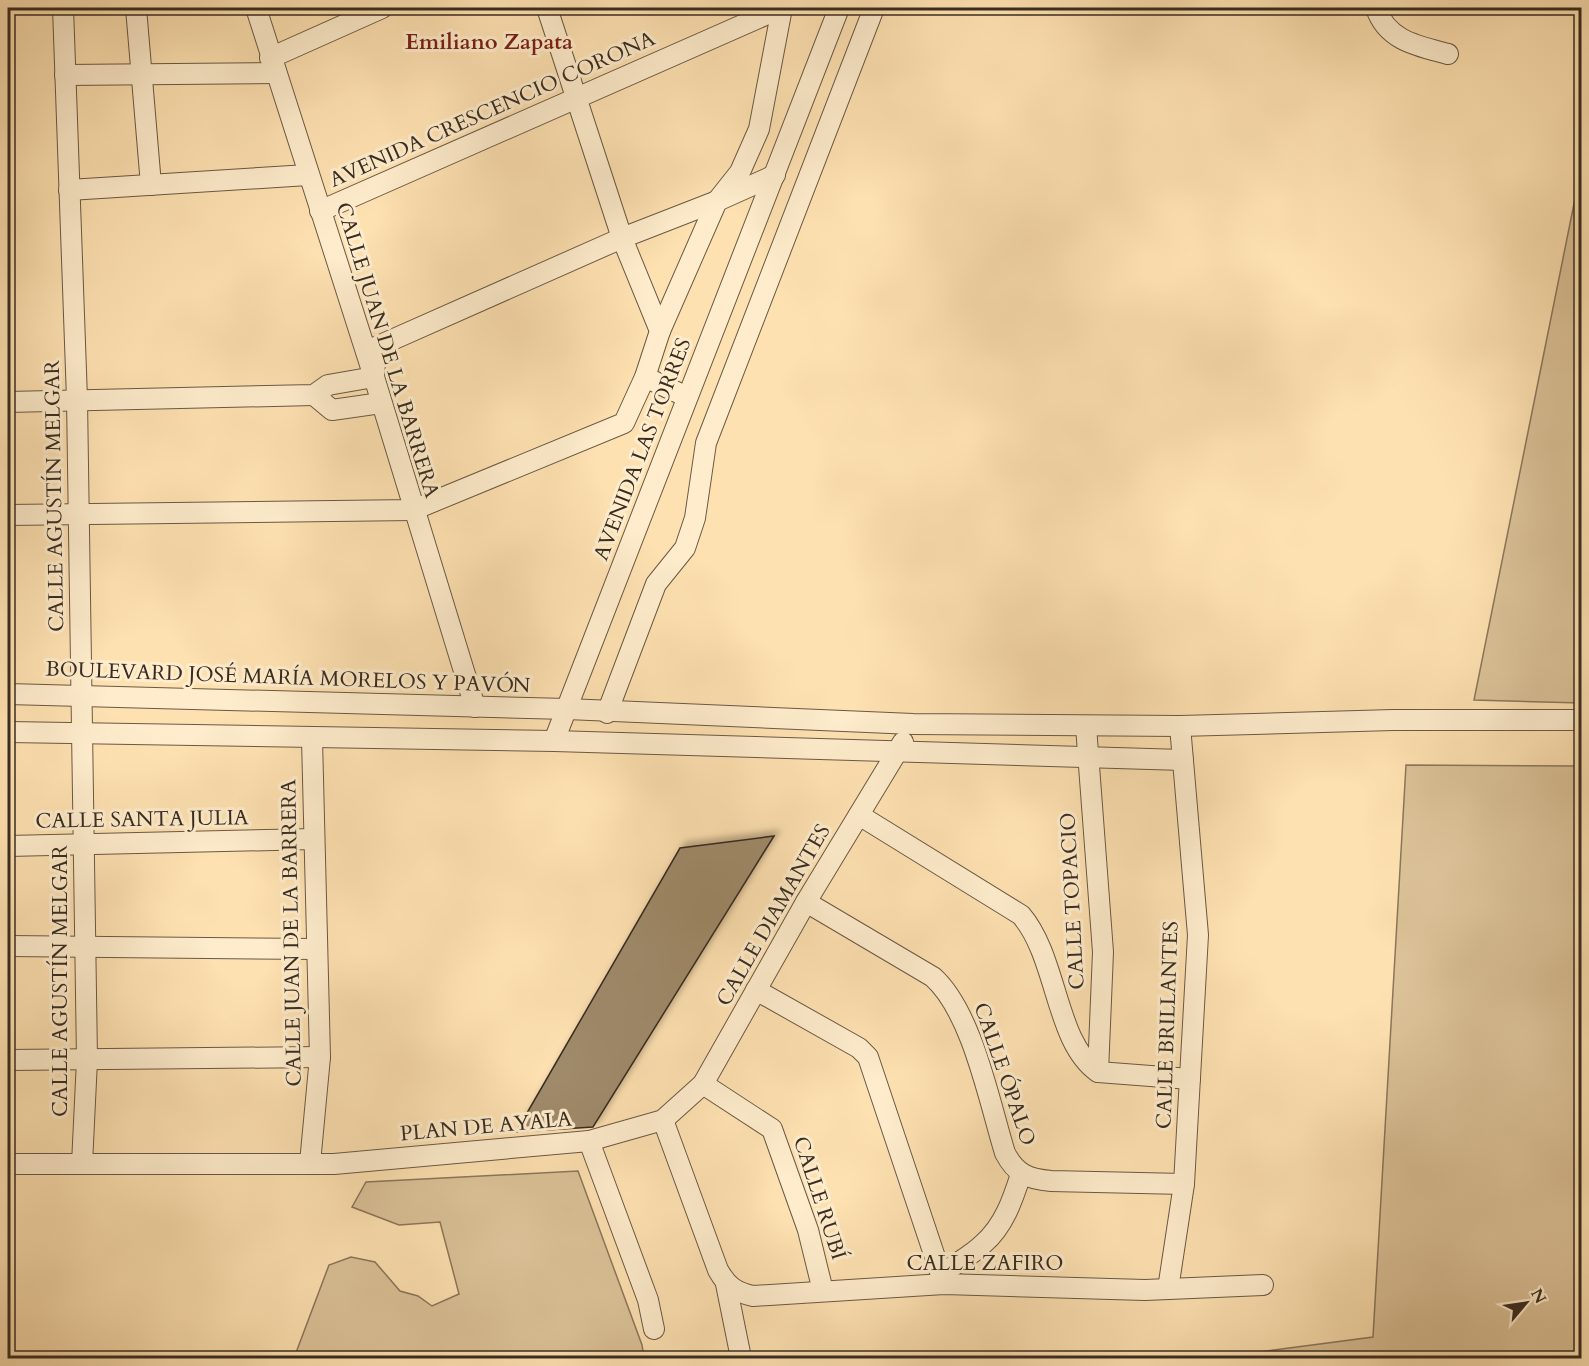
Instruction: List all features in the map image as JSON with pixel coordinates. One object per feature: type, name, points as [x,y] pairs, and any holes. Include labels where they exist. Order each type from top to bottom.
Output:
[{"type":"street","name":"CALLE AGUSTÍN MELGAR","points":[[63,8],[77,399],[87,1060],[82,1164]]},
{"type":"street","points":[[136,8],[151,185]]},
{"type":"street","name":"CALLE JUAN DE LA BARRERA","points":[[256,8],[374,378],[475,707]]},
{"type":"street","points":[[65,75],[141,74],[273,65],[382,8]]},
{"type":"street","points":[[547,8],[622,238],[660,331]]},
{"type":"street","name":"AVENIDA CRESCENCIO CORONA","points":[[320,211],[782,8]]},
{"type":"street","name":"AVENIDA LAS TORRES","points":[[413,510],[624,423],[645,377],[660,331],[717,201],[740,172],[759,129],[782,8]]},
{"type":"street","name":"AVENIDA LAS TORRES","points":[[554,741],[839,8]]},
{"type":"street","points":[[607,713],[656,584],[685,548],[695,518],[706,443],[874,8]]},
{"type":"street","points":[[1376,8],[1380,20],[1396,37],[1448,54]]},
{"type":"street","points":[[69,190],[308,175]]},
{"type":"street","points":[[8,402],[314,395],[327,385],[374,378],[376,347],[622,238],[717,201],[775,175]]},
{"type":"street","points":[[645,377],[687,397]]},
{"type":"street","points":[[314,395],[332,410],[381,403]]},
{"type":"street","points":[[8,515],[413,510]]},
{"type":"street","name":"BOULEVARD JOSÉ MARÍA MORELOS Y PAVÓN","points":[[8,694],[567,709],[607,713],[913,724],[1180,726],[1393,720],[1581,720]]},
{"type":"street","name":"CALLE DIAMANTES","points":[[663,1120],[703,1083],[806,903],[913,724]]},
{"type":"street","name":"CALLE TOPACIO","points":[[1086,726],[1103,952],[1098,1072]]},
{"type":"street","name":"CALLE BRILLANTES","points":[[1168,1289],[1184,1184],[1198,935],[1180,726]]},
{"type":"street","points":[[8,732],[312,739],[554,741],[1183,760]]},
{"type":"street","name":"CALLE JUAN DE LA BARRERA","points":[[310,1163],[321,1057],[316,949],[312,739]]},
{"type":"street","name":"CALLE TOPACIO","points":[[859,815],[1021,915],[1035,931],[1077,1050],[1087,1065],[1098,1072]]},
{"type":"street","name":"CALLE SANTA JULIA","points":[[8,846],[314,839]]},
{"type":"street","name":"CALLE ÓPALO","points":[[806,903],[933,976],[948,990],[972,1046],[1005,1153],[1012,1167],[1021,1174],[1030,1179],[1051,1181],[1184,1184]]},
{"type":"street","points":[[8,946],[316,949]]},
{"type":"street","points":[[756,990],[859,1048],[867,1057],[942,1279],[983,1245],[996,1231],[1008,1212],[1021,1174]]},
{"type":"street","points":[[8,1060],[321,1057]]},
{"type":"street","points":[[1098,1072],[1190,1079]]},
{"type":"street","name":"CALLE RUBÍ","points":[[703,1083],[772,1129],[808,1230],[824,1291]]},
{"type":"street","points":[[663,1120],[722,1277],[741,1359]]},
{"type":"street","name":"PLAN DE AYALA","points":[[8,1164],[334,1164],[589,1142],[663,1120]]},
{"type":"street","points":[[589,1142],[648,1300],[654,1329]]},
{"type":"street","name":"CALLE ZAFIRO","points":[[722,1277],[738,1293],[753,1296],[942,1279],[1168,1289],[1263,1285]]},
{"type":"shaded area","points":[[1581,169],[1581,703],[1474,700]]},
{"type":"shaded area","points":[[1406,765],[1581,766],[1581,1358],[1214,1358],[1373,1337]]},
{"type":"shaded area","points":[[578,1171],[642,1345],[644,1358],[294,1358],[329,1265],[351,1257],[375,1262],[400,1291],[418,1296],[432,1306],[459,1294],[440,1222],[399,1225],[352,1207],[366,1182]]},
{"type":"building","points":[[774,836],[593,1127],[516,1132],[680,848]]},
{"type":"district","name":"Emiliano Zapata","points":[[489,41]]}]
